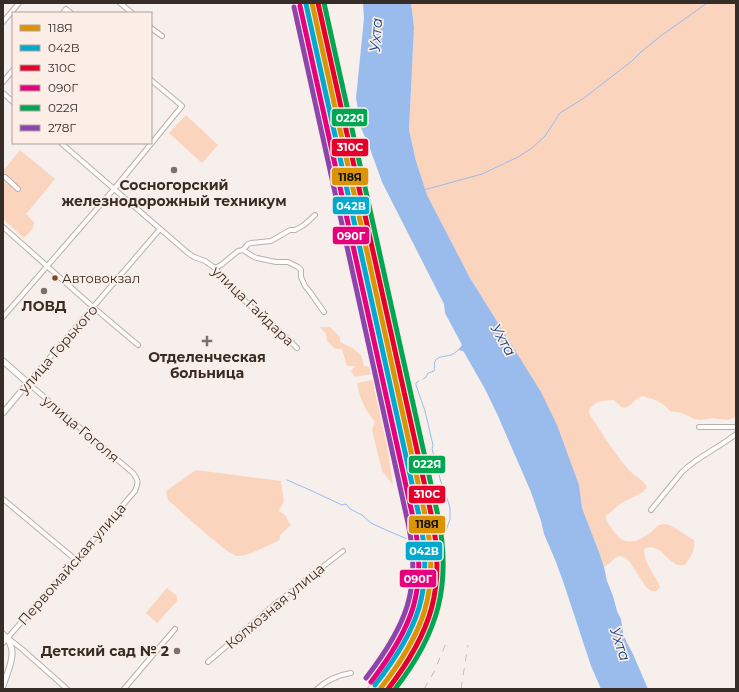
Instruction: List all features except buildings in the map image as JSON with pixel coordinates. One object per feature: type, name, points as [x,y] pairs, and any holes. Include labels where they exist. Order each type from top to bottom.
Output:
[{"type":"main road","name":"улица Гоголя","points":[[3,361],[28,383]]},
{"type":"main road","name":"улица Горького","points":[[3,413],[28,383]]},
{"type":"main road","points":[[3,634],[8,638],[12,646],[13,654],[3,686]]},
{"type":"street","points":[[3,22],[19,3]]},
{"type":"street","points":[[120,3],[131,12]]},
{"type":"street","points":[[152,29],[162,36]]},
{"type":"street","points":[[3,82],[12,71]]},
{"type":"street","points":[[152,81],[182,106],[152,143]]},
{"type":"street","points":[[3,93],[12,101]]},
{"type":"street","name":"улица Гайдара","points":[[62,144],[188,253],[205,261],[214,268],[221,275],[227,285],[268,320],[297,348]]},
{"type":"street","points":[[3,317],[114,189],[151,144]]},
{"type":"street","points":[[3,177],[5,177],[18,189]]},
{"type":"street","points":[[214,268],[221,265],[238,251],[243,250],[248,244],[271,241],[290,230],[295,230],[304,225],[314,215]]},
{"type":"street","points":[[3,227],[138,345]]},
{"type":"street","name":"улица Горького","points":[[28,383],[160,229]]},
{"type":"street","points":[[243,250],[257,258],[276,262],[288,262],[298,267],[301,270],[305,286],[324,312]]},
{"type":"street","name":"улица Гоголя","points":[[28,383],[133,473],[137,478],[138,483]]},
{"type":"street","points":[[699,427],[736,427]]},
{"type":"street","points":[[651,510],[687,466],[736,434]]},
{"type":"street","name":"Первомайская улица","points":[[3,643],[135,491],[138,483]]},
{"type":"street","points":[[3,499],[76,560]]},
{"type":"street","name":"Колхозная улица","points":[[208,662],[275,604],[342,551]]},
{"type":"street","points":[[124,689],[175,629]]},
{"type":"street","points":[[8,638],[67,689]]},
{"type":"street","points":[[317,689],[330,680],[341,675],[351,673]]},
{"type":"shaded area","points":[[411,3],[736,3],[736,417],[728,420],[713,418],[701,420],[694,419],[682,413],[670,411],[656,400],[643,396],[624,408],[614,400],[594,404],[589,410],[590,415],[618,457],[647,487],[643,492],[620,504],[605,517],[615,533],[625,541],[632,541],[643,537],[658,526],[665,524],[675,528],[694,540],[692,553],[685,565],[678,565],[674,563],[658,549],[649,547],[644,549],[647,563],[659,584],[660,588],[656,591],[651,591],[646,587],[626,558],[620,556],[615,558],[604,567],[582,508],[579,485],[517,353],[470,278],[427,195],[416,161],[409,130],[414,27]]},
{"type":"shaded area","points":[[186,115],[218,145],[202,163],[169,133]]},
{"type":"shaded area","points":[[20,150],[55,179],[26,214],[34,222],[33,228],[24,238],[3,219],[3,171]]},
{"type":"shaded area","points":[[320,327],[330,327],[340,337],[340,342],[352,348],[361,355],[364,366],[370,367],[372,374],[355,377],[351,371],[355,366],[347,366],[342,349],[335,349],[327,341],[326,334]]},
{"type":"shaded area","points":[[376,379],[393,485],[382,471],[372,430],[375,422],[365,408],[357,383]]},
{"type":"shaded area","points":[[392,409],[417,504],[414,508],[399,491],[388,410]]},
{"type":"shaded area","points":[[196,470],[281,481],[284,501],[279,511],[285,515],[291,525],[280,535],[280,539],[278,541],[246,555],[237,556],[232,554],[168,500],[166,491]]},
{"type":"shaded area","points":[[167,588],[177,596],[177,601],[157,623],[146,613]]},
{"type":"water","name":"Ухта","points":[[363,3],[411,3],[414,27],[409,130],[416,161],[427,195],[470,278],[541,392],[557,425],[579,485],[582,508],[604,567],[607,581],[621,619],[623,633],[648,689],[601,689],[591,666],[556,562],[544,534],[531,492],[485,389],[463,351],[458,350],[462,345],[445,313],[444,304],[382,182],[361,128],[356,98],[364,18]]},
{"type":"waterway","points":[[424,190],[482,174],[518,157],[532,148],[545,136],[560,113],[584,98],[632,61],[662,35],[707,3]]},
{"type":"waterway","points":[[423,379],[428,373],[434,371],[436,359],[451,355],[458,350]]},
{"type":"waterway","points":[[419,381],[416,385],[425,411],[433,445],[432,449],[450,509],[450,519],[446,531],[436,538]]},
{"type":"waterway","points":[[287,480],[342,505],[346,504],[350,509],[362,515],[371,523],[386,530],[414,540],[427,539]]},
{"type":"railway","points":[[367,689],[403,635]]},
{"type":"railway","points":[[424,689],[434,672],[447,641]]},
{"type":"railway","points":[[461,689],[468,645]]},
{"type":"transit line","name":"118Я","points":[[312,3],[426,519],[430,545],[431,568],[425,610],[418,630],[408,649],[380,689]]},
{"type":"transit line","name":"310С","points":[[318,3],[432,518],[436,543],[436,588],[425,629],[403,668],[388,689]]},
{"type":"transit line","name":"022Я","points":[[324,3],[438,516],[442,541],[442,587],[438,608],[422,648],[410,669],[395,689]]},
{"type":"transit line","name":"042В","points":[[306,4],[420,520],[424,545],[425,568],[419,608],[412,627],[402,646],[375,685]]},
{"type":"transit line","name":"090Г","points":[[300,6],[414,522],[418,546],[419,568],[413,607],[397,644],[371,682]]},
{"type":"transit line","name":"278Г","points":[[294,7],[412,546],[413,568],[411,587],[401,624],[380,659],[366,678]]},
{"type":"place","name":"Сосногорский железнодорожный техникум","points":[[174,170]]},
{"type":"place","name":"Автовокзал","points":[[55,278]]},
{"type":"place","name":"ЛОВД","points":[[44,291]]},
{"type":"place","name":"Отделенческая больница","points":[[207,341]]},
{"type":"place","name":"Детский сад № 2","points":[[177,651]]}]
